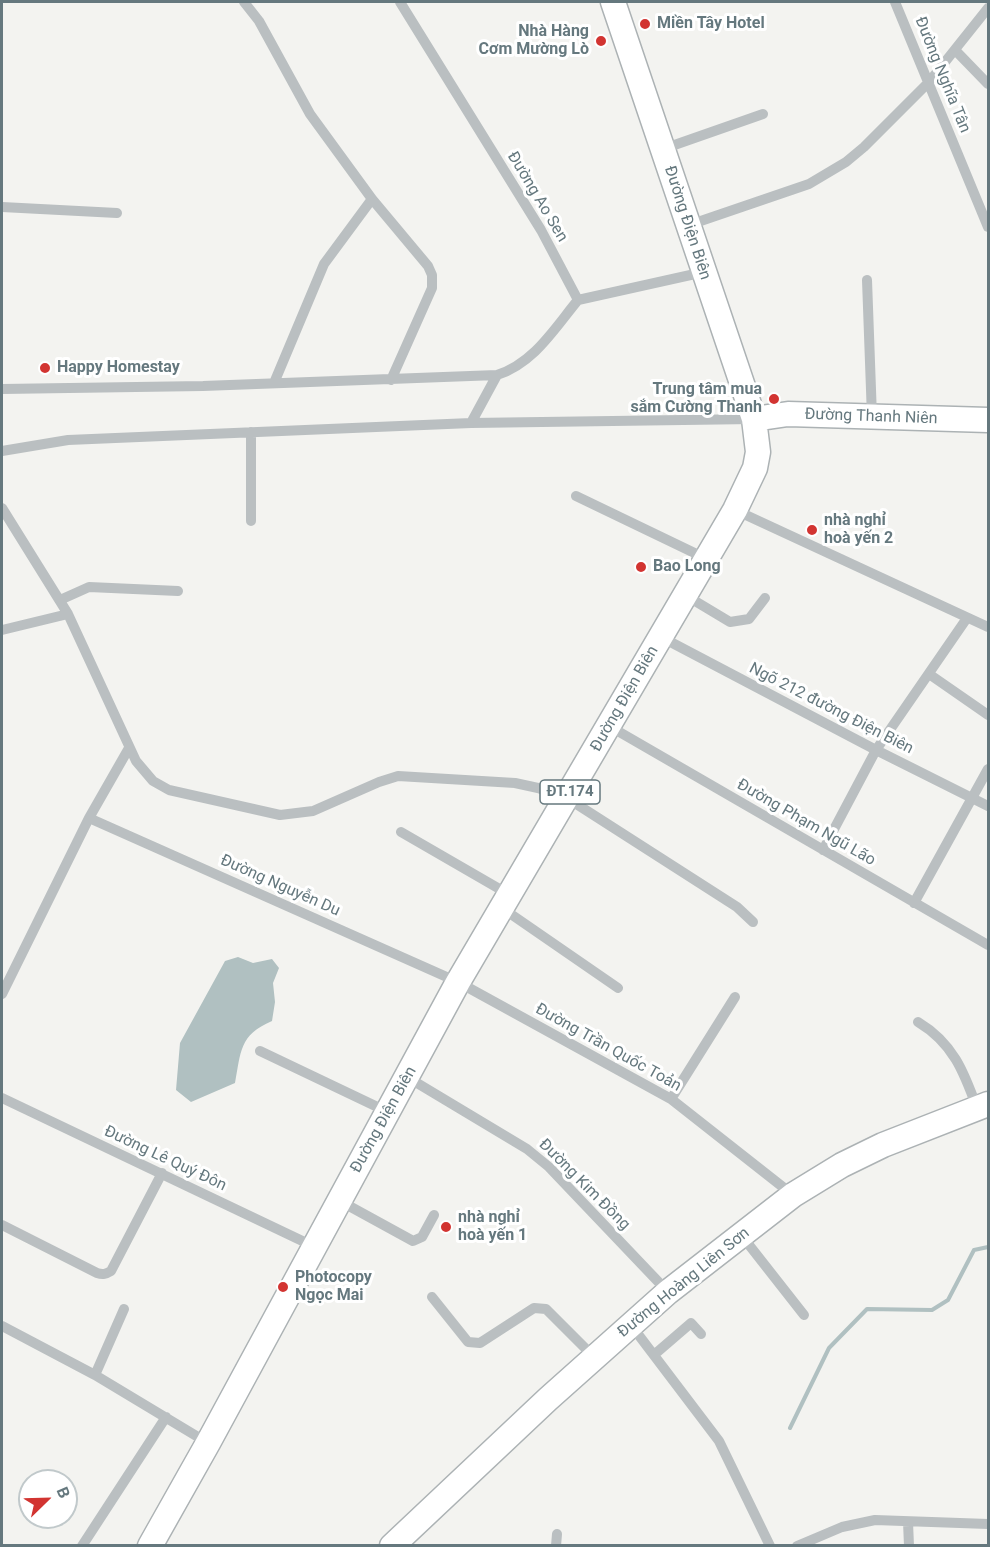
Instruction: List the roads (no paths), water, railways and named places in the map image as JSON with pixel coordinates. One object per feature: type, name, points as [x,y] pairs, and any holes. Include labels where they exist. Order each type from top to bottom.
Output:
[{"type":"main road","name":"Đường Điện Biên","points":[[150,1545],[459,982],[707,559],[735,510],[755,468],[758,452],[754,419],[613,2]]},
{"type":"main road","name":"Đường Thanh Niên","points":[[754,419],[789,414],[988,420]]},
{"type":"main road","name":"Đường Hoàng Liên Sơn","points":[[392,1545],[594,1357],[668,1292],[793,1195],[842,1165],[883,1145],[983,1106]]},
{"type":"street","points":[[243,2],[259,21],[310,114],[372,199],[428,266],[432,275],[432,288],[391,380]]},
{"type":"street","name":"Đường Ao Sen","points":[[400,2],[541,230],[578,300]]},
{"type":"street","name":"Đường Nghĩa Tân","points":[[895,2],[988,227]]},
{"type":"street","points":[[689,225],[809,184],[828,174],[864,147],[928,82],[956,51],[988,8]]},
{"type":"street","points":[[956,51],[988,84]]},
{"type":"street","points":[[663,149],[763,114]]},
{"type":"street","points":[[274,383],[324,264],[372,199]]},
{"type":"street","points":[[2,207],[117,213]]},
{"type":"street","points":[[2,389],[391,380],[497,375],[516,368],[532,356],[578,300],[704,272]]},
{"type":"street","points":[[867,280],[872,417]]},
{"type":"street","points":[[471,423],[497,375]]},
{"type":"street","points":[[2,451],[68,440],[251,432],[471,423],[754,419]]},
{"type":"street","points":[[251,432],[251,521]]},
{"type":"street","points":[[576,496],[707,559]]},
{"type":"street","points":[[2,508],[69,614],[129,748],[144,772],[153,781],[169,790],[280,815],[313,811],[398,776],[516,783],[567,798],[737,907],[753,922]]},
{"type":"street","points":[[735,510],[988,627]]},
{"type":"street","points":[[60,600],[89,587],[178,591]]},
{"type":"street","points":[[684,595],[730,622],[749,619],[765,598]]},
{"type":"street","points":[[2,630],[69,614]]},
{"type":"street","points":[[823,850],[876,750],[967,618]]},
{"type":"street","name":"Ngõ 212 đường Điện Biên","points":[[661,637],[988,806]]},
{"type":"street","points":[[929,674],[988,715]]},
{"type":"street","name":"Đường Phạm Ngũ Lão","points":[[609,726],[988,945]]},
{"type":"street","points":[[2,994],[89,818],[129,748]]},
{"type":"street","points":[[914,903],[988,769]]},
{"type":"street","name":"Đường Nguyễn Du","points":[[89,818],[459,982]]},
{"type":"street","points":[[402,832],[506,901],[618,988]]},
{"type":"street","name":"Đường Trần Quốc Toản","points":[[459,982],[671,1099],[793,1195]]},
{"type":"street","points":[[671,1099],[735,997]]},
{"type":"street","points":[[918,1022],[934,1032],[946,1044],[983,1106]]},
{"type":"street","points":[[260,1051],[388,1112]]},
{"type":"street","name":"Đường Kim Đồng","points":[[407,1077],[527,1149],[549,1167],[668,1292]]},
{"type":"street","name":"Đường Lê Quý Đôn","points":[[2,1098],[315,1247]]},
{"type":"street","points":[[2,1225],[102,1275],[111,1271],[162,1173]]},
{"type":"street","points":[[340,1201],[413,1241],[422,1237],[434,1215]]},
{"type":"street","points":[[742,1236],[804,1315]]},
{"type":"street","points":[[432,1297],[468,1342],[480,1343],[534,1308],[546,1309],[594,1357]]},
{"type":"street","points":[[95,1375],[124,1310]]},
{"type":"street","points":[[655,1354],[691,1323],[700,1335]]},
{"type":"street","points":[[631,1325],[719,1441],[770,1545]]},
{"type":"street","points":[[2,1326],[95,1375],[208,1443]]},
{"type":"street","points":[[82,1545],[166,1417]]},
{"type":"street","points":[[803,1544],[842,1527],[864,1521],[988,1524]]},
{"type":"street","points":[[908,1522],[909,1545]]},
{"type":"street","points":[[556,1534],[556,1545]]},
{"type":"waterway","points":[[790,1428],[829,1348],[867,1309],[932,1310],[948,1300],[974,1250],[988,1247]]},
{"type":"place","name":"Miền Tây Hotel","points":[[645,24]]},
{"type":"place","name":"Nhà Hàng Cơm Mường Lò","points":[[601,41]]},
{"type":"place","name":"Happy Homestay","points":[[45,368]]},
{"type":"place","name":"Trung tâm mua sắm Cường Thanh","points":[[774,399]]},
{"type":"place","name":"nhà nghỉ hoà yến 2","points":[[812,530]]},
{"type":"place","name":"Bao Long","points":[[641,567]]},
{"type":"place","name":"nhà nghỉ hoà yến 1","points":[[446,1227]]},
{"type":"place","name":"Photocopy Ngọc Mai","points":[[283,1287]]}]
